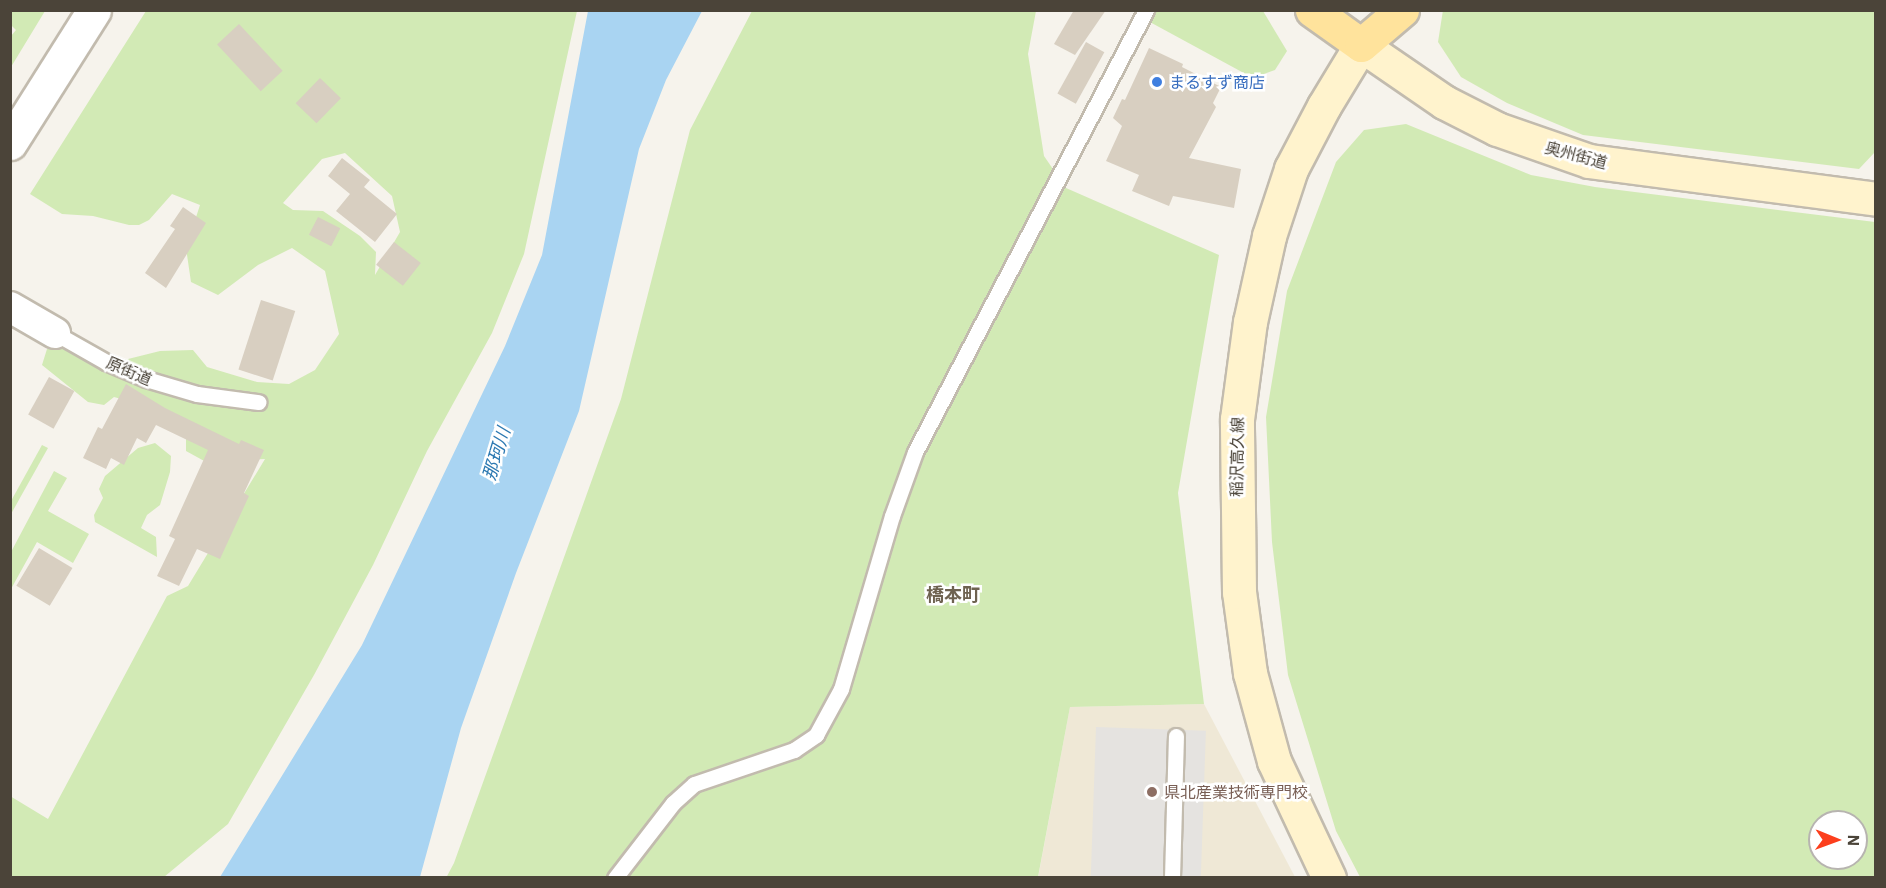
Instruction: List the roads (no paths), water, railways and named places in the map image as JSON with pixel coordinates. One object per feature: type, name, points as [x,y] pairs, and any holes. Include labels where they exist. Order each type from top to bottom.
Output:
[{"type":"main road","name":"奥州街道","points":[[1312,10],[1444,102],[1497,129],[1589,161],[1875,199]]},
{"type":"main road","points":[[1361,45],[1402,10]]},
{"type":"main road","name":"稲沢高久線","points":[[1321,875],[1274,762],[1250,673],[1239,592],[1237,419],[1250,322],[1269,236],[1288,180],[1324,106],[1361,45]]},
{"type":"street","points":[[10,143],[94,10]]},
{"type":"street","name":"原街道","points":[[10,307],[55,333]]},
{"type":"lane","points":[[615,878],[673,803],[694,784],[794,750],[816,735],[841,689],[892,516],[915,452],[1146,10]]},
{"type":"lane","name":"原街道","points":[[55,333],[106,362],[146,379],[197,394],[258,402]]},
{"type":"lane","points":[[1172,878],[1176,736]]},
{"type":"water","name":"那珂川","points":[[588,11],[702,11],[666,80],[639,149],[579,411],[516,573],[461,728],[420,877],[220,877],[362,645],[505,346],[542,255]]},
{"type":"place","name":"まるすず商店","points":[[1157,82]]},
{"type":"place","name":"県北産業技術専門校","points":[[1152,792]]},
{"type":"district","name":"橋本町","points":[[953,595]]}]
